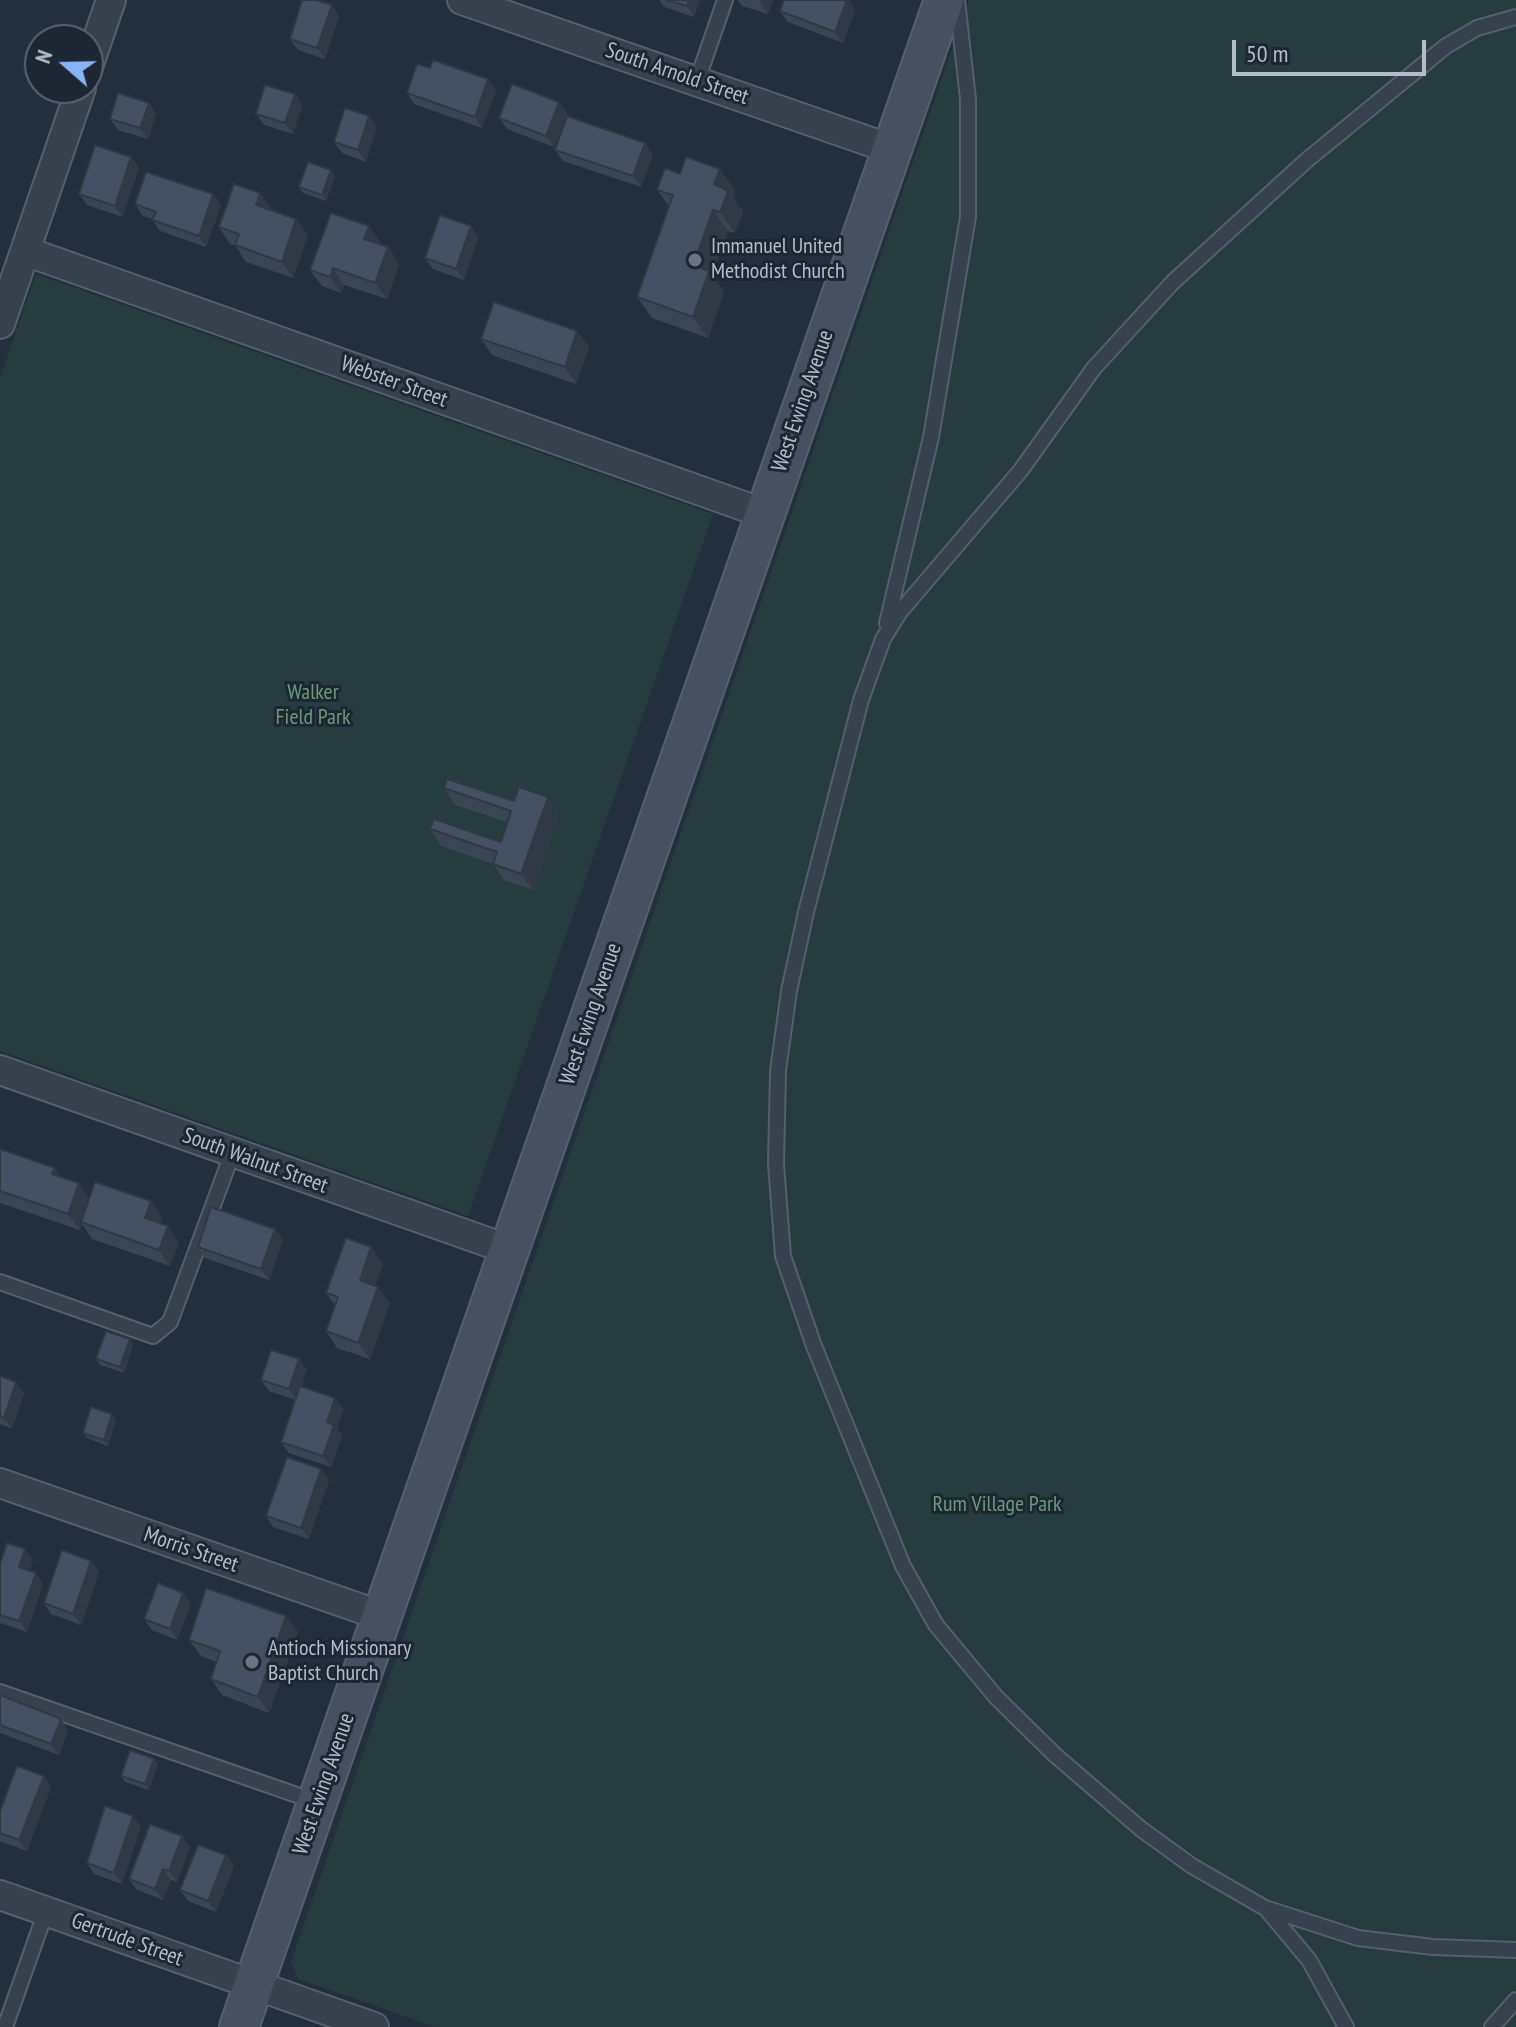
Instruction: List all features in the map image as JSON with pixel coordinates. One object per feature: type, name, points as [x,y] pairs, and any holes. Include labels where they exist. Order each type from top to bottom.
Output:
[{"type":"street","points":[[103,24],[111,0]]},
{"type":"street","name":"South Arnold Street","points":[[462,0],[891,149]]},
{"type":"street","name":"West Ewing Avenue","points":[[239,2027],[763,513],[944,0]]},
{"type":"street","points":[[0,324],[76,104]]},
{"type":"street","name":"Webster Street","points":[[25,251],[763,513]]},
{"type":"street","name":"South Walnut Street","points":[[0,1070],[510,1250]]},
{"type":"street","name":"Morris Street","points":[[0,1483],[382,1616]]},
{"type":"street","name":"Gertrude Street","points":[[0,1895],[374,2027]]},
{"type":"lane","points":[[697,81],[725,0]]},
{"type":"lane","points":[[957,0],[968,99],[968,217],[955,314],[918,504],[883,639],[840,775],[789,991],[778,1087],[776,1164],[783,1256],[814,1346],[903,1566],[936,1625],[996,1697],[1055,1755],[1130,1820],[1192,1866],[1265,1908],[1358,1938],[1433,1947],[1516,1950]]},
{"type":"lane","points":[[883,639],[915,593],[1021,470],[1094,368],[1173,282],[1307,160],[1446,46],[1477,28],[1516,17]]},
{"type":"lane","points":[[0,1282],[153,1336],[170,1322],[232,1154]]},
{"type":"lane","points":[[0,1692],[318,1802]]},
{"type":"lane","points":[[1265,1908],[1309,1960],[1334,1998],[1346,2027]]},
{"type":"lane","points":[[5,2027],[46,1911]]},
{"type":"lane","points":[[1492,2027],[1516,2000]]},
{"type":"green space","name":"Rum Village Park","points":[[969,0],[1516,0],[1516,2027],[436,2027],[298,1979],[291,1962]]},
{"type":"green space","name":"Walker Field Park","points":[[36,274],[713,514],[468,1216],[0,1051],[0,378]]},
{"type":"building","points":[[302,0],[332,5],[317,48],[290,39]]},
{"type":"building","points":[[667,0],[689,0],[687,6]]},
{"type":"building","points":[[784,0],[847,0],[835,32],[780,11]]},
{"type":"building","points":[[433,60],[488,79],[475,117],[407,93],[417,64],[430,68]]},
{"type":"building","points":[[512,84],[559,102],[546,136],[499,118]]},
{"type":"building","points":[[265,85],[295,94],[285,123],[256,114]]},
{"type":"building","points":[[118,93],[149,103],[140,128],[110,119]]},
{"type":"building","points":[[345,108],[369,116],[358,150],[334,142]]},
{"type":"building","points":[[567,116],[645,143],[633,176],[555,150]]},
{"type":"building","points":[[95,145],[131,157],[115,206],[79,194]]},
{"type":"building","points":[[686,157],[720,169],[714,184],[728,191],[720,212],[713,210],[693,265],[709,271],[693,317],[637,297],[673,195],[657,190],[665,168],[680,174]]},
{"type":"building","points":[[308,162],[331,170],[322,195],[299,187]]},
{"type":"building","points":[[146,172],[213,194],[199,236],[152,220],[156,212],[135,204]]},
{"type":"building","points":[[234,184],[260,193],[256,205],[296,219],[282,262],[235,245],[239,234],[219,227]]},
{"type":"building","points":[[331,213],[369,226],[364,239],[388,247],[375,283],[333,268],[330,277],[310,270]]},
{"type":"building","points":[[440,215],[471,226],[456,269],[425,258]]},
{"type":"building","points":[[494,302],[577,331],[565,367],[481,339]]},
{"type":"building","points":[[447,779],[514,801],[519,787],[548,797],[521,874],[493,864],[497,852],[430,829],[434,819],[501,842],[511,811],[444,788]]},
{"type":"building","points":[[0,1149],[55,1168],[52,1174],[79,1183],[68,1214],[0,1191]]},
{"type":"building","points":[[95,1182],[151,1201],[145,1218],[168,1226],[159,1250],[81,1222]]},
{"type":"building","points":[[211,1207],[275,1229],[261,1269],[198,1247]]},
{"type":"building","points":[[346,1238],[371,1247],[360,1280],[378,1287],[358,1343],[326,1331],[338,1297],[326,1293]]},
{"type":"building","points":[[106,1331],[130,1339],[120,1367],[96,1359]]},
{"type":"building","points":[[271,1350],[299,1359],[289,1389],[261,1380]]},
{"type":"building","points":[[0,1376],[16,1382],[4,1418],[0,1416]]},
{"type":"building","points":[[300,1386],[335,1398],[327,1422],[334,1425],[323,1456],[281,1442]]},
{"type":"building","points":[[91,1407],[112,1414],[104,1440],[83,1433]]},
{"type":"building","points":[[287,1457],[321,1469],[301,1528],[266,1516]]},
{"type":"building","points":[[7,1543],[25,1549],[19,1567],[36,1573],[19,1621],[0,1615],[0,1564]]},
{"type":"building","points":[[62,1550],[91,1561],[73,1614],[44,1603]]},
{"type":"building","points":[[158,1583],[183,1593],[170,1629],[144,1619]]},
{"type":"building","name":"Antioch Missionary Baptist Church","points":[[206,1588],[286,1616],[258,1697],[211,1679],[220,1651],[189,1640]]},
{"type":"building","points":[[0,1695],[61,1719],[51,1744],[0,1725]]},
{"type":"building","points":[[130,1750],[154,1759],[145,1784],[121,1776]]},
{"type":"building","points":[[17,1766],[44,1776],[19,1840],[0,1833],[0,1811]]},
{"type":"building","points":[[105,1806],[133,1816],[114,1873],[87,1863]]},
{"type":"building","points":[[150,1824],[182,1836],[169,1871],[163,1869],[155,1889],[129,1879]]},
{"type":"building","points":[[198,1845],[226,1855],[208,1901],[180,1890]]},
{"type":"place","name":"Immanuel United Methodist Church","points":[[695,260]]},
{"type":"place","name":"Antioch Missionary Baptist Church","points":[[252,1662]]}]
